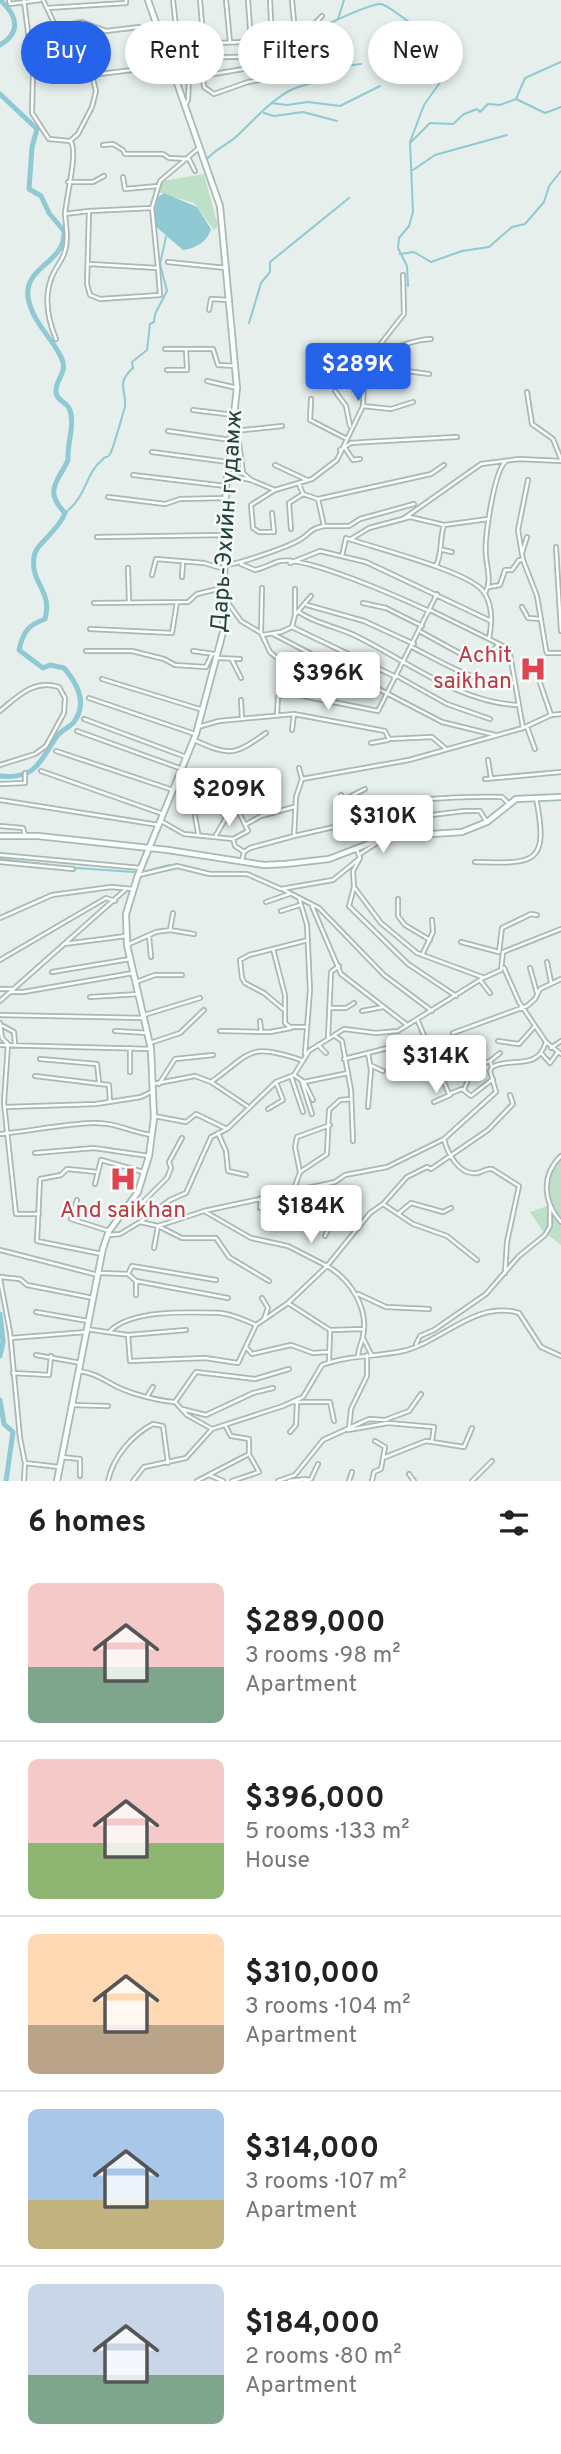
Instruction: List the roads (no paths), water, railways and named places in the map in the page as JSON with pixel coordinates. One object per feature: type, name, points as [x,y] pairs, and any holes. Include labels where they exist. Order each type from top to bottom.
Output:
[{"type":"main road","name":"Дарь-Эхийн гудамж","points":[[148,0],[155,21]]},
{"type":"main road","name":"Дарь-Эхийн гудамж","points":[[57,1481],[102,1254],[108,1233],[129,1204],[146,1173],[152,1135],[153,1091],[156,1084],[148,1032],[127,945],[126,914],[138,875],[204,710],[226,600],[226,486],[236,388],[230,300],[220,206],[177,84]]},
{"type":"main road","points":[[0,836],[24,835],[285,864],[359,854],[386,837],[463,832],[487,821],[516,799],[561,797]]},
{"type":"street","points":[[9,0],[10,4],[41,0],[56,27],[82,22],[106,31],[125,29]]},
{"type":"street","points":[[47,8],[112,5],[127,3],[126,0]]},
{"type":"street","points":[[173,0],[175,21]]},
{"type":"street","points":[[200,0],[204,40],[238,42]]},
{"type":"street","points":[[226,0],[230,42]]},
{"type":"street","points":[[248,0],[250,21]]},
{"type":"street","points":[[270,0],[272,21]]},
{"type":"street","points":[[292,0],[294,21]]},
{"type":"street","points":[[24,1],[33,80],[32,114],[49,139],[70,141],[78,134],[92,107],[96,91],[92,75],[125,70]]},
{"type":"street","points":[[318,21],[322,16]]},
{"type":"street","points":[[184,106],[189,96],[187,84]]},
{"type":"street","points":[[204,84],[214,94],[242,84]]},
{"type":"street","points":[[56,339],[48,320],[48,306],[50,280],[64,254],[67,240],[65,214],[74,147],[70,141]]},
{"type":"street","points":[[103,145],[113,144],[125,154],[163,154],[169,158],[189,159]]},
{"type":"street","points":[[89,211],[87,284],[90,295],[100,299],[160,295],[152,208],[158,186],[173,167],[189,159],[194,150],[200,148]]},
{"type":"street","points":[[189,159],[195,172]]},
{"type":"street","points":[[68,182],[86,183],[104,176]]},
{"type":"street","points":[[123,177],[125,189],[158,186]]},
{"type":"street","points":[[65,214],[152,208]]},
{"type":"street","points":[[168,262],[226,268]]},
{"type":"street","points":[[88,264],[158,268]]},
{"type":"street","points":[[272,513],[274,532],[259,532],[253,528],[251,505],[275,490],[299,484],[332,466],[342,449],[363,406],[363,385],[374,352],[392,325],[404,314],[402,275]]},
{"type":"street","points":[[209,310],[211,299],[230,300]]},
{"type":"street","points":[[374,352],[391,351],[414,341],[431,339]]},
{"type":"street","points":[[165,349],[213,349],[218,365],[236,366]]},
{"type":"street","points":[[167,370],[187,370],[186,350]]},
{"type":"street","points":[[369,366],[429,374]]},
{"type":"street","points":[[207,382],[236,388]]},
{"type":"street","points":[[363,385],[382,383]]},
{"type":"street","points":[[335,391],[346,406],[351,429]]},
{"type":"street","points":[[403,519],[481,464],[519,459],[561,460],[553,439],[532,424],[527,392]]},
{"type":"street","points":[[311,399],[310,420],[347,439]]},
{"type":"street","points":[[363,406],[391,409],[413,402]]},
{"type":"street","points":[[193,410],[234,415]]},
{"type":"street","points":[[168,431],[232,435],[282,426]]},
{"type":"street","points":[[232,435],[239,443],[242,470],[251,480]]},
{"type":"street","points":[[342,449],[351,443],[457,437]]},
{"type":"street","points":[[342,449],[353,460],[360,459]]},
{"type":"street","points":[[152,452],[228,463]]},
{"type":"street","points":[[485,593],[489,587],[485,548],[488,519],[493,507],[498,469],[505,462]]},
{"type":"street","points":[[275,465],[307,480]]},
{"type":"street","points":[[299,484],[303,494],[318,499],[431,474],[444,466]]},
{"type":"street","points":[[133,475],[226,486]]},
{"type":"street","points":[[227,475],[251,480],[275,490]]},
{"type":"street","points":[[528,480],[519,530],[522,555],[531,577],[547,653],[561,653]]},
{"type":"street","points":[[291,529],[289,503],[303,494]]},
{"type":"street","points":[[108,497],[165,505],[180,499],[226,498]]},
{"type":"street","points":[[318,499],[324,526]]},
{"type":"street","points":[[152,575],[154,559],[226,567],[241,564],[253,556],[298,541],[308,530],[324,526],[344,527],[360,519],[414,505]]},
{"type":"street","points":[[351,540],[369,528],[415,516],[444,525],[488,519]]},
{"type":"street","points":[[436,566],[443,550],[440,538],[444,525]]},
{"type":"street","points":[[342,556],[346,538],[344,527]]},
{"type":"street","points":[[97,537],[225,535]]},
{"type":"street","points":[[522,555],[527,537]]},
{"type":"street","points":[[346,538],[436,566],[479,586],[485,593],[491,621],[489,639]]},
{"type":"street","points":[[556,547],[561,631]]},
{"type":"street","points":[[443,550],[452,552]]},
{"type":"street","points":[[290,562],[320,551],[366,562],[491,621]]},
{"type":"street","points":[[489,587],[500,585],[505,570],[512,570],[519,560],[523,560]]},
{"type":"street","points":[[241,564],[255,570],[280,561],[290,562],[365,583],[430,610],[509,649],[518,705],[535,749]]},
{"type":"street","points":[[182,577],[183,562]]},
{"type":"street","points":[[128,568],[129,602]]},
{"type":"street","points":[[94,603],[191,602],[197,594],[226,586]]},
{"type":"street","points":[[262,588],[261,634],[267,648],[293,672],[354,686]]},
{"type":"street","points":[[292,627],[295,589]]},
{"type":"street","points":[[277,714],[278,696],[288,693],[378,711],[421,632],[437,594]]},
{"type":"street","points":[[295,615],[307,605],[312,596]]},
{"type":"street","points":[[226,600],[241,621],[261,634],[273,634],[292,627],[447,704],[490,719]]},
{"type":"street","points":[[90,629],[172,633],[177,602]]},
{"type":"street","points":[[363,603],[386,608],[422,626]]},
{"type":"street","points":[[307,605],[365,621],[467,675],[494,682],[515,683]]},
{"type":"street","points":[[522,607],[528,618],[541,619]]},
{"type":"street","points":[[299,612],[355,636],[465,692],[501,704],[518,705]]},
{"type":"street","points":[[421,632],[474,661],[490,654],[499,645]]},
{"type":"street","points":[[273,634],[442,722],[496,735]]},
{"type":"street","points":[[86,651],[132,651],[164,659],[175,665],[206,667],[217,655]]},
{"type":"street","points":[[194,651],[232,660],[240,659]]},
{"type":"street","points":[[232,660],[241,678]]},
{"type":"street","points":[[288,693],[293,672]]},
{"type":"street","points":[[538,677],[551,715]]},
{"type":"street","points":[[102,679],[204,710]]},
{"type":"street","points":[[0,710],[26,690],[45,684],[59,687],[65,698],[62,720],[46,746],[35,754],[0,765]]},
{"type":"street","points":[[89,698],[195,737],[212,749],[237,752],[266,733]]},
{"type":"street","points":[[241,701],[243,718]]},
{"type":"street","points":[[292,730],[294,714]]},
{"type":"street","points":[[198,727],[243,718],[294,714],[385,731],[389,739]]},
{"type":"street","points":[[302,779],[409,760],[525,728],[551,715],[561,714]]},
{"type":"street","points":[[84,719],[187,758]]},
{"type":"street","points":[[77,731],[182,769]]},
{"type":"street","points":[[371,743],[423,735],[439,741],[446,749]]},
{"type":"street","points":[[56,751],[174,790]]},
{"type":"street","points":[[488,760],[491,778]]},
{"type":"street","points":[[294,836],[294,807],[302,779],[299,768]]},
{"type":"street","points":[[41,771],[164,814]]},
{"type":"street","points":[[269,814],[252,784],[276,772]]},
{"type":"street","points":[[485,779],[561,772]]},
{"type":"street","points":[[0,784],[25,783],[25,773]]},
{"type":"street","points":[[0,800],[160,823],[182,833],[233,839],[248,833],[234,805],[233,800],[239,794],[232,782]]},
{"type":"street","points":[[341,794],[343,798],[347,798],[365,789]]},
{"type":"street","points":[[341,826],[341,813],[346,811],[471,796],[502,797],[508,803]]},
{"type":"street","points":[[211,798],[220,811],[234,805]]},
{"type":"street","points":[[346,811],[347,798]]},
{"type":"street","points":[[475,862],[522,863],[531,859],[540,843],[542,829],[536,798]]},
{"type":"street","points":[[245,825],[294,807]]},
{"type":"street","points":[[244,852],[294,836],[341,826],[464,811],[480,811],[487,821]]},
{"type":"street","points":[[195,816],[198,834]]},
{"type":"street","points":[[216,835],[226,818]]},
{"type":"street","points":[[0,826],[23,828],[24,835]]},
{"type":"street","points":[[233,839],[235,846],[244,852]]},
{"type":"street","points":[[242,860],[244,852]]},
{"type":"street","points":[[359,854],[353,871],[354,887],[349,903],[357,916],[408,964],[456,996]]},
{"type":"street","points":[[281,889],[333,880],[359,854]]},
{"type":"street","points":[[0,855],[141,868]]},
{"type":"street","points":[[0,862],[73,869]]},
{"type":"street","points":[[138,875],[177,866],[210,874],[247,874],[291,893],[311,903],[384,975],[432,1011]]},
{"type":"street","points":[[0,918],[52,895],[111,887],[133,889]]},
{"type":"street","points":[[354,887],[381,923],[422,955],[482,979],[490,993]]},
{"type":"street","points":[[0,1000],[125,890]]},
{"type":"street","points":[[265,902],[291,893]]},
{"type":"street","points":[[0,960],[106,898],[115,901]]},
{"type":"street","points":[[299,898],[308,939],[310,990],[305,1055]]},
{"type":"street","points":[[398,899],[398,916],[405,925],[430,940]]},
{"type":"street","points":[[311,903],[341,974],[408,1025]]},
{"type":"street","points":[[281,911],[300,905]]},
{"type":"street","points":[[170,930],[173,913]]},
{"type":"street","points":[[537,915],[531,914],[502,928],[501,952],[503,965],[522,1007],[546,1042],[559,1053],[550,1063],[541,1053]]},
{"type":"street","points":[[422,955],[430,940],[432,920]]},
{"type":"street","points":[[127,945],[170,930],[194,934]]},
{"type":"street","points":[[461,942],[501,952],[560,930],[561,937]]},
{"type":"street","points":[[63,943],[126,936]]},
{"type":"street","points":[[149,936],[151,957]]},
{"type":"street","points":[[283,1009],[242,978],[242,957],[308,939]]},
{"type":"street","points":[[273,948],[284,991],[285,1023],[294,1027]]},
{"type":"street","points":[[330,1037],[329,1008],[335,958]]},
{"type":"street","points":[[52,972],[130,959]]},
{"type":"street","points":[[547,962],[551,982]]},
{"type":"street","points":[[77,1200],[71,1219],[108,1233],[120,1234],[170,1200],[186,1194],[199,1170],[207,1143],[227,1129],[276,1082],[292,1075],[305,1055],[318,1045],[347,1028],[388,1032],[408,1025],[501,970],[503,965]]},
{"type":"street","points":[[332,969],[339,966]]},
{"type":"street","points":[[530,968],[537,993]]},
{"type":"street","points":[[0,989],[23,992],[133,972]]},
{"type":"street","points":[[136,982],[155,975],[182,975]]},
{"type":"street","points":[[453,1033],[522,1007],[535,999],[537,993],[551,982],[561,979]]},
{"type":"street","points":[[90,997],[139,994]]},
{"type":"street","points":[[0,1015],[144,1017],[200,998]]},
{"type":"street","points":[[329,1008],[346,1009],[354,1003]]},
{"type":"street","points":[[362,1011],[383,1007]]},
{"type":"street","points":[[0,1045],[130,1048],[150,1046],[180,1033],[204,1010]]},
{"type":"street","points":[[417,1019],[450,1095]]},
{"type":"street","points":[[260,1021],[261,1030]]},
{"type":"street","points":[[1,1024],[2,1038],[8,1044],[5,1107],[16,1214],[39,1214]]},
{"type":"street","points":[[1,1024],[14,1032],[15,1044]]},
{"type":"street","points":[[498,1041],[519,1044],[535,1026]]},
{"type":"street","points":[[220,1031],[274,1032],[306,1027]]},
{"type":"street","points":[[115,1031],[148,1032]]},
{"type":"street","points":[[330,1037],[340,1037],[348,1073],[353,1141]]},
{"type":"street","points":[[551,1048],[561,1041]]},
{"type":"street","points":[[492,1067],[498,1064],[523,1064],[541,1053],[546,1042]]},
{"type":"street","points":[[318,1045],[326,1053]]},
{"type":"street","points":[[344,1059],[394,1046],[400,1055]]},
{"type":"street","points":[[414,1052],[428,1046]]},
{"type":"street","points":[[130,1048],[130,1072]]},
{"type":"street","points":[[212,1083],[249,1053],[272,1051],[302,1060]]},
{"type":"street","points":[[368,1052],[368,1107]]},
{"type":"street","points":[[476,1066],[490,1061],[500,1053]]},
{"type":"street","points":[[156,1084],[175,1059],[214,1055]]},
{"type":"street","points":[[439,1071],[466,1055]]},
{"type":"street","points":[[40,1059],[97,1064],[99,1082]]},
{"type":"street","points":[[158,1226],[204,1210],[261,1198],[299,1195],[307,1188],[335,1182],[345,1175],[382,1169],[444,1139],[496,1092],[490,1061]]},
{"type":"street","points":[[435,1102],[464,1090],[469,1077],[456,1062]]},
{"type":"street","points":[[370,1065],[383,1071]]},
{"type":"street","points":[[400,1069],[417,1071],[436,1065]]},
{"type":"street","points":[[303,1082],[348,1073]]},
{"type":"street","points":[[292,1075],[303,1082],[313,1100]]},
{"type":"street","points":[[292,1075],[303,1112]]},
{"type":"street","points":[[35,1076],[109,1085],[110,1102]]},
{"type":"street","points":[[156,1084],[193,1076],[212,1083],[247,1107]]},
{"type":"street","points":[[464,1090],[471,1096],[493,1079]]},
{"type":"street","points":[[268,1109],[283,1100],[276,1082]]},
{"type":"street","points":[[303,1082],[312,1114]]},
{"type":"street","points":[[5,1107],[110,1102],[153,1091]]},
{"type":"street","points":[[110,1331],[134,1317],[150,1315],[220,1313],[256,1325],[262,1323],[288,1303],[327,1266],[370,1213],[383,1204],[407,1177],[427,1167],[431,1168],[488,1130],[513,1104],[510,1095]]},
{"type":"street","points":[[300,1172],[327,1154],[329,1110],[340,1100],[351,1100]]},
{"type":"street","points":[[154,1115],[186,1122],[196,1114],[227,1129]]},
{"type":"street","points":[[0,1133],[95,1123],[117,1125],[128,1132],[152,1135]]},
{"type":"street","points":[[292,1195],[300,1172],[295,1147],[297,1138],[330,1125]]},
{"type":"street","points":[[218,1133],[226,1151],[228,1171],[246,1175]]},
{"type":"street","points":[[129,1204],[140,1205],[161,1187],[182,1139]]},
{"type":"street","points":[[444,1139],[451,1156],[471,1174],[492,1169],[519,1186],[505,1273]]},
{"type":"street","points":[[35,1153],[94,1148],[149,1156]]},
{"type":"street","points":[[561,1156],[548,1177],[546,1193],[550,1206],[561,1222]]},
{"type":"street","points":[[95,1184],[101,1160],[146,1173]]},
{"type":"street","points":[[97,1172],[67,1170],[61,1175],[42,1177],[37,1241],[102,1254]]},
{"type":"street","points":[[299,1195],[300,1203],[312,1211],[328,1230],[325,1236]]},
{"type":"street","points":[[261,1198],[260,1208],[274,1210]]},
{"type":"street","points":[[383,1204],[413,1224],[447,1236],[477,1260]]},
{"type":"street","points":[[398,1214],[408,1204],[443,1212],[451,1208]]},
{"type":"street","points":[[413,1346],[420,1336],[433,1331],[486,1294],[519,1256],[548,1232],[550,1206]]},
{"type":"street","points":[[204,1210],[251,1238],[288,1246],[327,1266],[355,1292],[386,1307],[429,1309]]},
{"type":"street","points":[[140,1222],[158,1226],[182,1238],[218,1239],[229,1257],[269,1281]]},
{"type":"street","points":[[154,1248],[158,1226]]},
{"type":"street","points":[[0,1250],[98,1274],[128,1274],[136,1281],[228,1297]]},
{"type":"street","points":[[128,1274],[132,1266],[216,1280]]},
{"type":"street","points":[[23,1481],[25,1464],[0,1278],[20,1279],[27,1285],[93,1298]]},
{"type":"street","points":[[136,1281],[136,1295]]},
{"type":"street","points":[[355,1292],[364,1329],[358,1357]]},
{"type":"street","points":[[261,1298],[268,1308],[262,1323]]},
{"type":"street","points":[[288,1303],[330,1329],[364,1329]]},
{"type":"street","points":[[295,1403],[308,1392],[319,1367],[329,1362],[401,1351],[441,1335],[466,1319],[512,1311],[523,1316],[541,1347],[561,1356]]},
{"type":"street","points":[[36,1312],[88,1321]]},
{"type":"street","points":[[128,1335],[129,1358],[134,1361],[205,1358],[238,1363],[256,1325]]},
{"type":"street","points":[[329,1362],[330,1329]]},
{"type":"street","points":[[10,1338],[86,1331],[110,1331],[128,1335],[186,1330]]},
{"type":"street","points":[[349,1430],[351,1409],[367,1376],[369,1355],[363,1338]]},
{"type":"street","points":[[246,1347],[252,1354],[291,1345],[313,1353],[328,1352]]},
{"type":"street","points":[[36,1355],[80,1363]]},
{"type":"street","points":[[13,1373],[49,1375],[51,1356]]},
{"type":"street","points":[[175,1402],[196,1373],[254,1380],[289,1369]]},
{"type":"street","points":[[79,1371],[98,1375],[109,1383],[148,1395],[158,1402],[175,1402],[187,1415],[212,1429]]},
{"type":"street","points":[[148,1395],[153,1387]]},
{"type":"street","points":[[182,1409],[206,1415],[253,1393],[273,1388]]},
{"type":"street","points":[[280,1481],[295,1475],[305,1458],[327,1438],[369,1419],[385,1420],[409,1411],[421,1395]]},
{"type":"street","points":[[133,1481],[144,1467],[186,1458],[212,1429],[226,1427],[295,1403],[330,1402],[334,1421]]},
{"type":"street","points":[[290,1433],[296,1425],[295,1403]]},
{"type":"street","points":[[72,1405],[108,1406]]},
{"type":"street","points":[[206,1415],[207,1424]]},
{"type":"street","points":[[349,1430],[388,1423],[434,1427],[432,1441]]},
{"type":"street","points":[[108,1481],[116,1461],[133,1437],[153,1424],[163,1426],[168,1463]]},
{"type":"street","points":[[226,1427],[231,1436],[249,1439],[249,1454],[259,1472],[232,1481]]},
{"type":"street","points":[[383,1458],[432,1441],[464,1447],[472,1428]]},
{"type":"street","points":[[327,1431],[327,1438]]},
{"type":"street","points":[[372,1481],[374,1472],[381,1469],[385,1447],[375,1441]]},
{"type":"street","points":[[197,1481],[249,1454]]},
{"type":"street","points":[[61,1457],[80,1460],[80,1476]]},
{"type":"street","points":[[472,1481],[492,1461]]},
{"type":"street","points":[[25,1464],[59,1467]]},
{"type":"street","points":[[308,1480],[318,1464]]},
{"type":"street","points":[[349,1481],[352,1472]]},
{"type":"street","points":[[409,1474],[414,1481]]},
{"type":"street","points":[[209,1475],[223,1481]]},
{"type":"street","points":[[289,1481],[302,1478],[318,1481]]},
{"type":"water","points":[[164,193],[197,207],[211,229],[200,244],[183,250],[154,225],[156,198]]},
{"type":"waterway","points":[[0,0],[15,23],[12,35],[0,45]]},
{"type":"waterway","points":[[338,19],[344,0]]},
{"type":"waterway","points":[[335,21],[381,4],[407,21]]},
{"type":"waterway","points":[[228,58],[238,59]]},
{"type":"waterway","points":[[411,142],[430,123],[453,124],[464,114],[477,109],[480,112],[488,104],[500,105],[516,99],[525,78],[561,62]]},
{"type":"waterway","points":[[208,158],[284,94],[345,67],[361,64]]},
{"type":"waterway","points":[[408,286],[407,266],[398,248],[399,238],[409,226],[413,212],[410,142],[424,105],[439,84]]},
{"type":"waterway","points":[[271,103],[287,105],[308,102],[340,106],[380,86]]},
{"type":"waterway","points":[[0,94],[37,129],[32,147],[29,189],[41,196],[49,213],[64,231],[59,250],[32,278],[28,297],[33,314],[63,362],[56,395],[69,408],[72,420],[68,460],[54,492],[58,505],[65,513],[38,547],[34,557],[35,574],[46,601],[45,619],[27,630],[19,650],[43,668],[50,665],[64,668],[77,687],[80,701],[74,722],[57,736],[36,767],[22,775],[0,776]]},
{"type":"waterway","points":[[516,99],[545,113],[561,107]]},
{"type":"waterway","points":[[264,113],[274,116],[303,112],[337,121]]},
{"type":"waterway","points":[[413,170],[435,155],[507,135]]},
{"type":"waterway","points":[[400,254],[414,252],[431,262],[462,251],[489,247],[512,227],[525,224],[544,202],[549,186],[561,171]]},
{"type":"waterway","points":[[249,323],[261,283],[270,272],[270,262],[349,198]]},
{"type":"waterway","points":[[65,513],[78,500],[96,466],[111,451],[125,407],[124,378],[133,368],[132,362],[147,350],[150,324],[154,322],[155,314],[167,291],[160,264],[166,237]]},
{"type":"waterway","points":[[0,859],[50,865]]},
{"type":"waterway","points":[[144,872],[169,865]]},
{"type":"waterway","points":[[62,867],[134,872]]},
{"type":"waterway","points":[[0,1314],[3,1342],[0,1356]]},
{"type":"waterway","points":[[0,1400],[4,1424],[13,1432],[6,1481]]},
{"type":"place","name":"Achit saikhan","points":[[533,669]]},
{"type":"place","name":"And saikhan","points":[[123,1179]]}]
